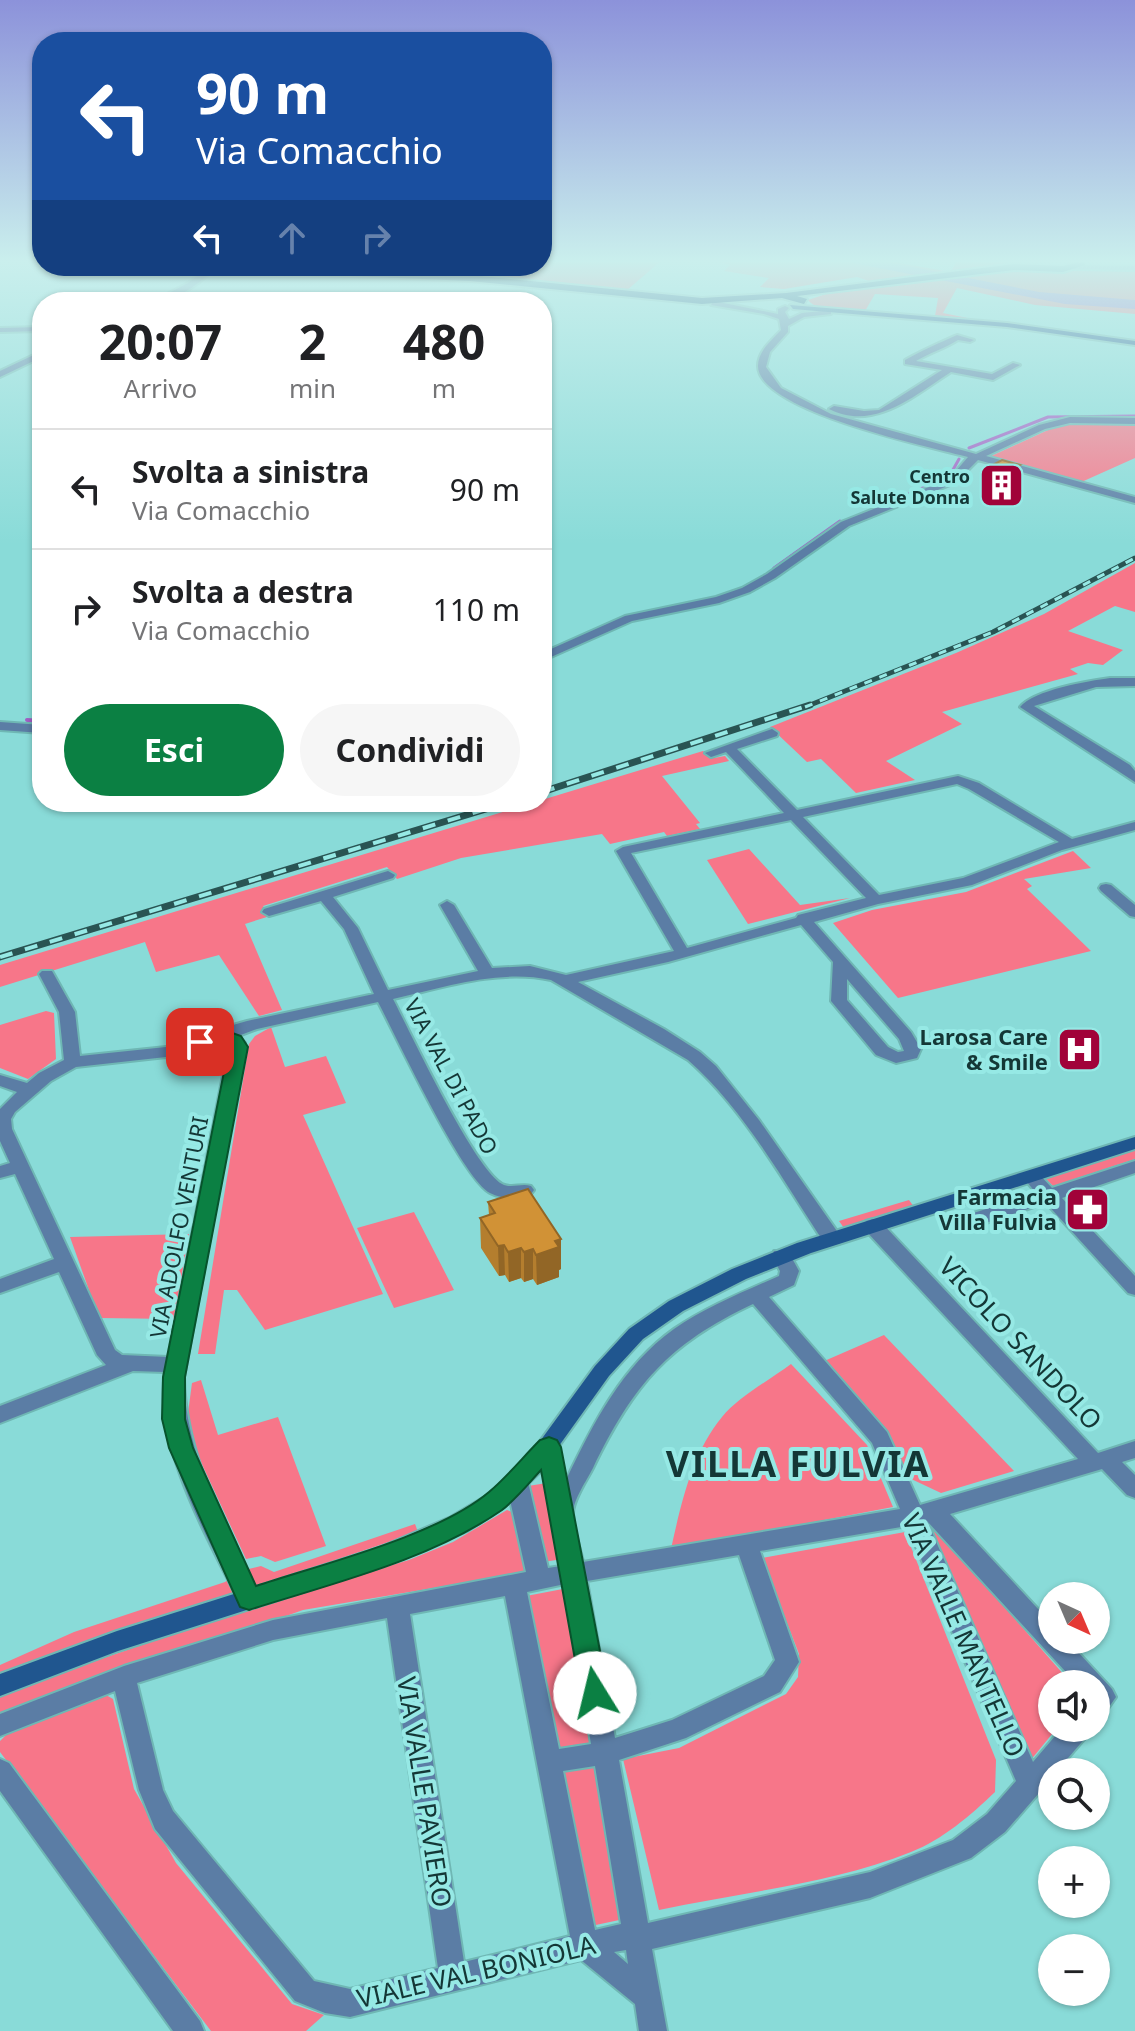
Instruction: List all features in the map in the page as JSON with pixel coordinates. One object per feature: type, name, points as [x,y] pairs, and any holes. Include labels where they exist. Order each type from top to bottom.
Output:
[{"type":"main road","points":[[0,1685],[117,1641],[429,1538],[477,1513],[517,1482],[549,1447],[602,1371],[636,1334],[676,1306],[781,1256],[1135,1143]]},
{"type":"street","points":[[765,355],[764,372],[778,390],[817,412],[974,458],[1135,500]]},
{"type":"street","points":[[920,355],[908,362],[993,377],[1016,365]]},
{"type":"street","points":[[817,412],[881,412],[945,368],[954,358]]},
{"type":"street","points":[[0,374],[32,359]]},
{"type":"street","points":[[552,653],[629,618],[719,600],[746,590],[849,522],[954,480],[974,458],[1059,421],[1135,421]]},
{"type":"street","points":[[1135,682],[1116,681],[1074,690],[1033,701],[1026,707],[1125,768],[1135,778]]},
{"type":"street","points":[[0,726],[32,728]]},
{"type":"street","points":[[711,753],[772,733]]},
{"type":"street","points":[[728,747],[876,900]]},
{"type":"street","points":[[683,953],[623,851],[958,780],[969,783],[1070,843]]},
{"type":"street","points":[[565,980],[683,953],[876,900],[967,882],[1070,843],[1135,826]]},
{"type":"street","points":[[269,912],[388,875]]},
{"type":"street","points":[[1106,888],[1135,913]]},
{"type":"street","name":"VIA VAL DI PADO","points":[[324,895],[351,928],[383,996],[478,1172],[502,1192],[525,1190]]},
{"type":"street","points":[[447,905],[487,973]]},
{"type":"street","points":[[803,918],[891,1021],[913,1049],[911,1054],[904,1058],[888,1055],[839,1001],[840,962]]},
{"type":"street","points":[[175,1371],[128,1365],[107,1355],[20,1166],[2,1119],[9,1108],[54,1071],[72,1062],[166,1052],[203,1053],[231,1044],[263,1023],[487,973],[537,972],[565,980],[682,1048],[710,1070],[753,1124],[832,1239]]},
{"type":"street","points":[[47,974],[67,1012],[72,1062]]},
{"type":"street","points":[[862,1028],[891,1021]]},
{"type":"street","points":[[203,1053],[223,1061],[231,1044]]},
{"type":"street","name":"VIA ADOLFO VENTURI","points":[[231,1044],[229,1086],[175,1371],[174,1419],[181,1448],[249,1599]]},
{"type":"street","points":[[203,1053],[229,1086]]},
{"type":"street","points":[[0,1080],[30,1090]]},
{"type":"street","points":[[0,1172],[20,1166]]},
{"type":"street","points":[[965,1223],[1135,1167]]},
{"type":"street","points":[[1031,1176],[1135,1288]]},
{"type":"street","name":"VICOLO SANDOLO","points":[[873,1226],[1100,1461],[1135,1489]]},
{"type":"street","points":[[562,1510],[613,1413],[653,1357],[681,1334],[787,1280],[790,1271],[781,1256]]},
{"type":"street","points":[[0,1286],[64,1263]]},
{"type":"street","name":"VIA VALLE MANTELLO","points":[[756,1295],[880,1438],[922,1513],[1030,1785]]},
{"type":"street","points":[[0,1415],[128,1365]]},
{"type":"street","points":[[549,1447],[574,1573],[653,2031]]},
{"type":"street","points":[[0,1725],[124,1677],[273,1630],[574,1573],[922,1513],[1135,1449]]},
{"type":"street","points":[[517,1482],[526,1582],[549,1762],[585,1946],[647,1997]]},
{"type":"street","name":"VIA VALLE MANTELLO","points":[[922,1513],[1078,1670]]},
{"type":"street","points":[[549,1762],[605,1753],[677,1730],[765,1688],[783,1672],[787,1662],[746,1544]]},
{"type":"street","name":"VIA VALLE PAVIERO","points":[[397,1606],[453,1978]]},
{"type":"street","name":"VIALE VAL BONIOLA","points":[[124,1677],[151,1790],[164,1820],[305,1991],[325,1999],[350,2003],[636,1936]]},
{"type":"street","name":"VIA VALLE MANTELLO","points":[[636,1936],[870,1885],[918,1868],[980,1837],[1066,1742]]},
{"type":"street","points":[[0,1771],[190,2031]]},
{"type":"shaded area","points":[[1061,424],[1135,424],[1135,458],[1077,484],[989,457]]},
{"type":"shaded area","points":[[1135,563],[1135,612],[1115,606],[1068,631],[1123,650],[1103,665],[1088,663],[1070,669],[1078,674],[942,712],[962,724],[886,761],[915,780],[856,793],[821,759],[807,762],[770,727],[956,653],[1044,614]]},
{"type":"shaded area","points":[[703,751],[714,758],[725,756],[729,761],[662,776],[700,823],[696,824],[700,829],[667,836],[664,832],[610,844],[602,834],[461,858],[397,879],[387,867],[263,906],[270,916],[245,924],[282,1010],[259,1016],[219,955],[156,972],[145,942],[0,987],[0,965],[503,812],[552,812],[552,797]]},
{"type":"shaded area","points":[[749,849],[800,905],[850,898],[748,924],[707,860]]},
{"type":"shaded area","points":[[1073,851],[1091,868],[1024,879],[1032,886],[1027,889],[1091,951],[898,998],[833,923],[872,910],[966,892]]},
{"type":"shaded area","points":[[46,1011],[54,1013],[56,1059],[28,1079],[0,1068],[0,1025]]},
{"type":"shaded area","points":[[271,1027],[285,1067],[326,1056],[346,1103],[303,1115],[383,1294],[265,1330],[237,1290],[224,1290],[215,1354],[198,1354],[249,1044],[255,1036]]},
{"type":"shaded area","points":[[1135,1148],[1135,1159],[1053,1186],[1045,1178]]},
{"type":"shaded area","points":[[909,1200],[914,1207],[844,1228],[839,1221]]},
{"type":"shaded area","points":[[414,1212],[454,1290],[394,1308],[357,1228]]},
{"type":"shaded area","points":[[189,1234],[174,1319],[99,1318],[70,1237]]},
{"type":"shaded area","points":[[884,1335],[1014,1471],[941,1493],[907,1477],[822,1362]]},
{"type":"shaded area","points":[[791,1364],[867,1445],[893,1507],[671,1549],[689,1480],[712,1431],[736,1403]]},
{"type":"shaded area","points":[[201,1380],[218,1435],[278,1417],[326,1546],[275,1562],[261,1556],[246,1559],[193,1445],[188,1413],[192,1383]]},
{"type":"shaded area","points":[[547,1483],[563,1559],[543,1562],[528,1486]]},
{"type":"shaded area","points":[[507,1510],[515,1513],[528,1572],[303,1610],[0,1716],[0,1697],[31,1683],[250,1608],[409,1560],[453,1542]]},
{"type":"shaded area","points":[[415,1524],[418,1532],[247,1590],[240,1571],[261,1566],[274,1572]]},
{"type":"shaded area","points":[[926,1526],[935,1528],[1038,1645],[1038,1654],[1046,1654],[1060,1670],[1038,1670],[1038,1742],[1046,1742],[1030,1761]]},
{"type":"shaded area","points":[[905,1532],[996,1760],[995,1792],[934,1841],[881,1863],[818,1880],[659,1910],[623,1759],[679,1748],[786,1694],[798,1677],[799,1654],[762,1558]]},
{"type":"shaded area","points":[[234,1575],[240,1593],[0,1678],[0,1665],[74,1632],[225,1582]]},
{"type":"shaded area","points":[[568,1588],[598,1749],[557,1755],[521,1597]]},
{"type":"shaded area","points":[[106,1695],[113,1699],[134,1789],[176,1863],[292,2004],[324,2015],[306,2031],[211,2031],[0,1752],[0,1741],[9,1732]]},
{"type":"shaded area","points":[[599,1762],[624,1919],[591,1926],[558,1770]]},
{"type":"building","points":[[1002,460],[1020,465],[1004,473],[987,468]]},
{"type":"building","points":[[528,1189],[561,1239],[555,1241],[559,1247],[536,1255],[533,1249],[524,1252],[521,1248],[508,1252],[504,1245],[498,1246],[480,1218],[495,1213],[488,1202]]},
{"type":"waterway","points":[[969,448],[1048,417],[1135,416]]},
{"type":"waterway","points":[[900,498],[949,477],[959,459]]},
{"type":"waterway","points":[[774,568],[840,521]]},
{"type":"waterway","points":[[27,720],[32,720]]},
{"type":"railway","points":[[805,707],[993,632],[1135,558]]},
{"type":"railway","points":[[552,789],[810,705]]},
{"type":"railway","points":[[0,957],[476,812]]},
{"type":"place","name":"Centro Salute Donna","points":[[1001,486]]},
{"type":"place","name":"Larosa Care & Smile","points":[[1079,1049]]},
{"type":"place","name":"Farmacia Villa Fulvia","points":[[1088,1209]]},
{"type":"district","name":"VILLA FULVIA","points":[[798,1463]]},
{"type":"route","points":[[200,1042],[224,1036],[234,1040],[238,1047],[174,1377],[174,1419],[181,1448],[249,1599],[384,1556],[459,1524],[496,1501],[549,1447],[595,1693]]}]
